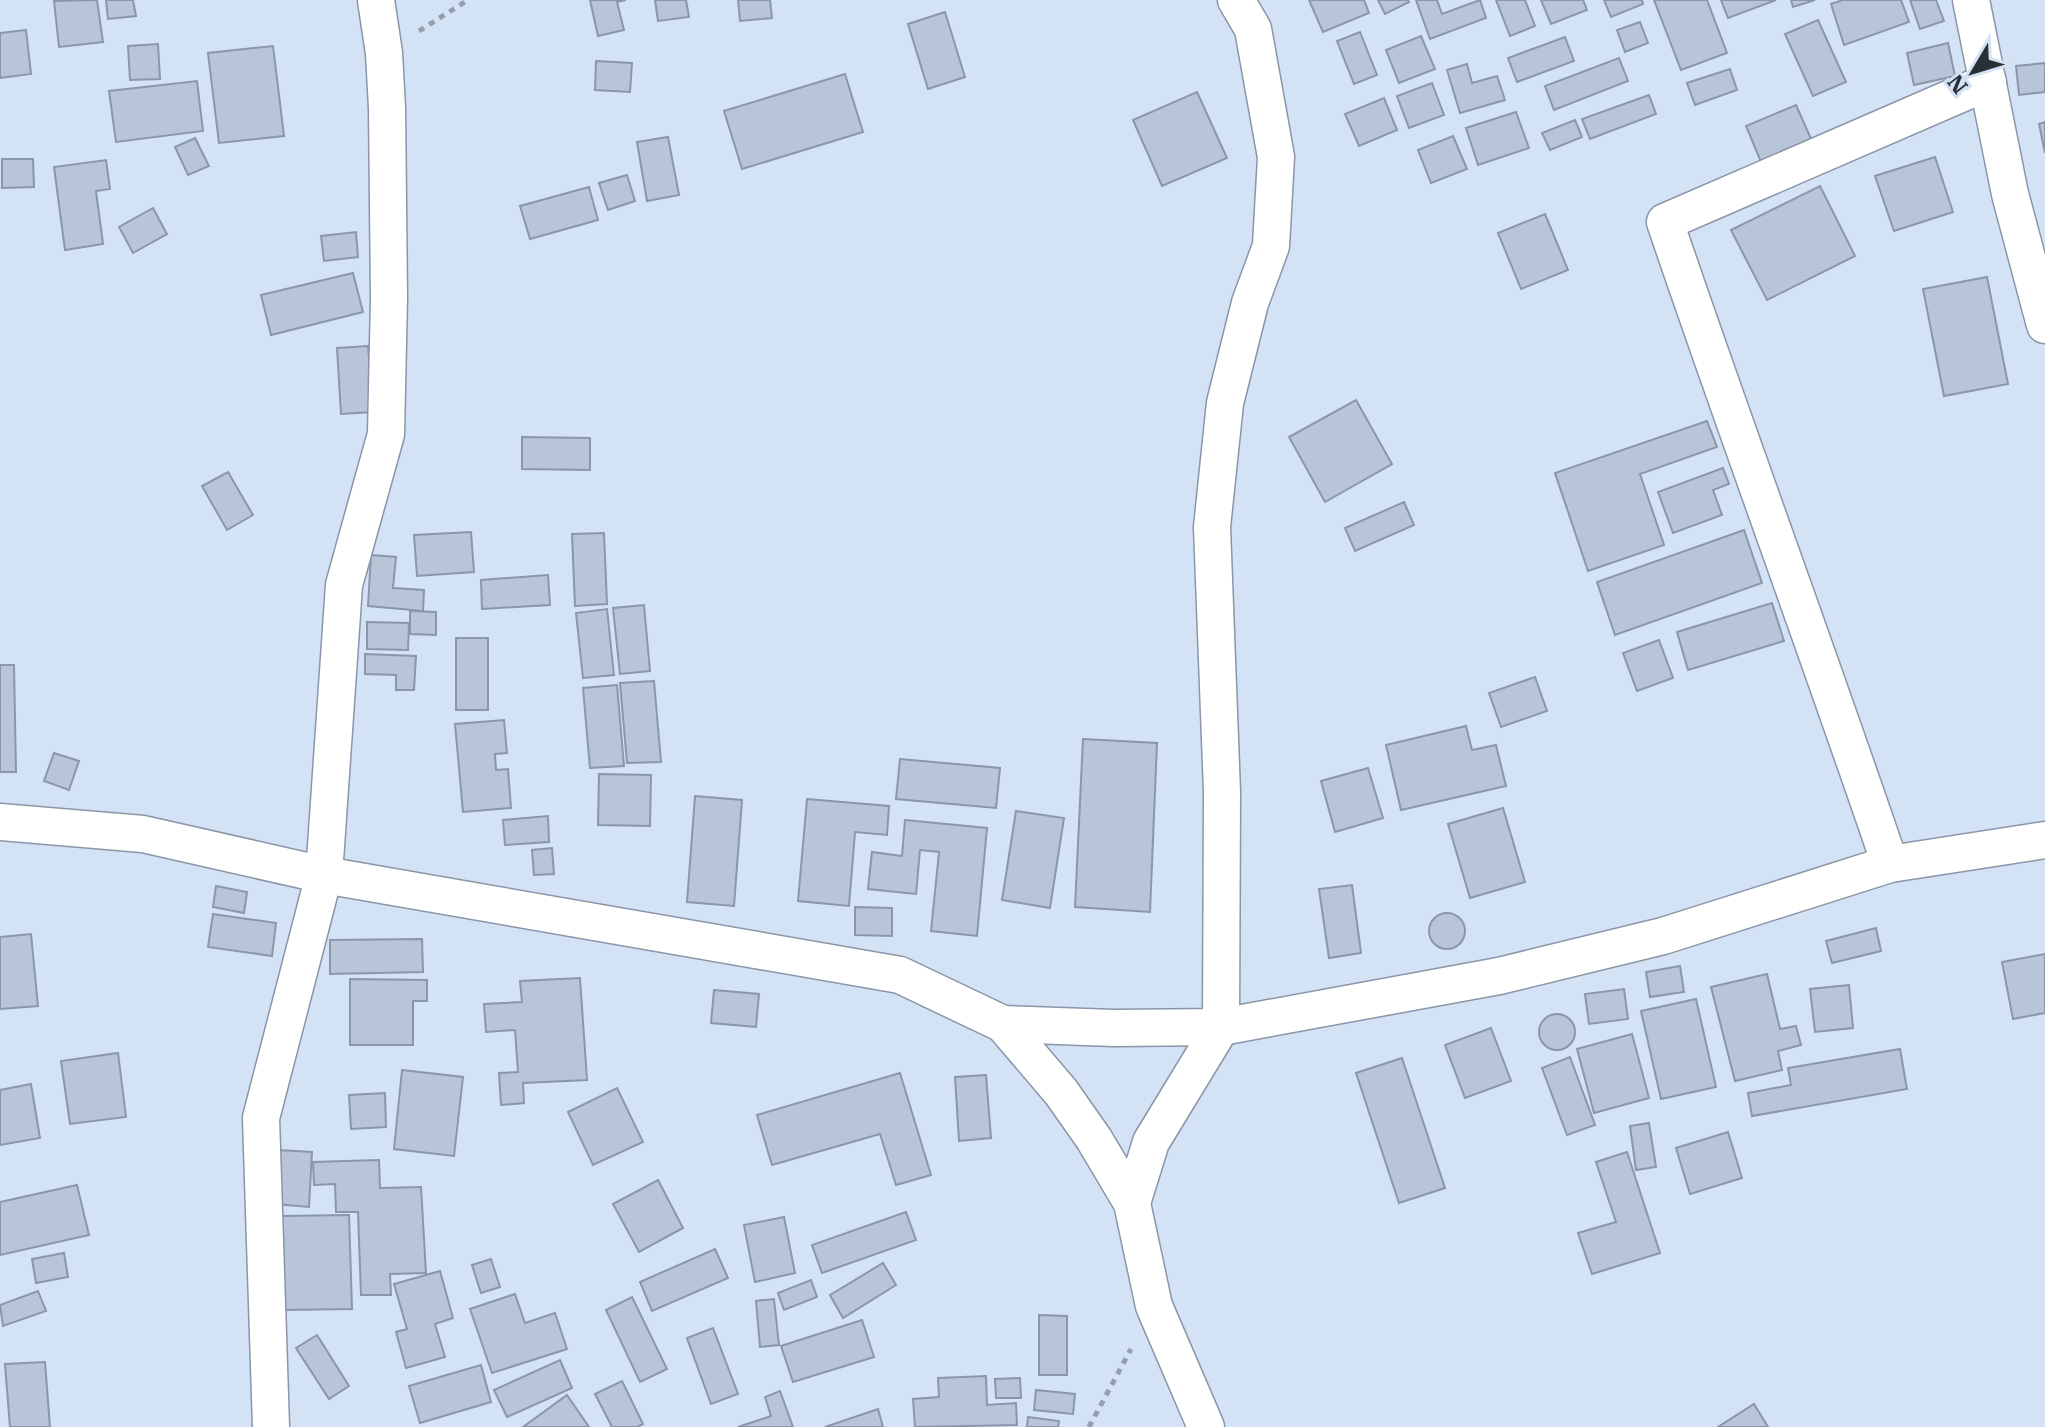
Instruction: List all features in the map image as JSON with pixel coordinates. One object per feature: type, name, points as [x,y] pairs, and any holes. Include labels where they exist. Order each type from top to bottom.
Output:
[{"type":"street","points":[[271,1427],[261,1118],[324,875],[344,585],[386,434],[389,298],[384,53],[376,0]]},
{"type":"street","points":[[1132,1203],[1151,1142],[1221,1027],[1222,792],[1212,527],[1225,403],[1250,303],[1271,246],[1276,157],[1253,29],[1236,0]]},
{"type":"street","points":[[1971,0],[2010,194],[2045,325]]},
{"type":"street","points":[[1890,864],[1813,637],[1751,472],[1665,222],[1988,82]]},
{"type":"street","points":[[0,822],[143,834],[324,875],[900,975],[1003,1024],[1114,1028],[1221,1027],[1499,976],[1663,936],[1890,864],[2045,840]]},
{"type":"street","points":[[1003,1024],[1061,1092],[1094,1139],[1132,1203],[1154,1306],[1206,1427]]},
{"type":"path","points":[[384,53],[468,0]]},
{"type":"path","points":[[1089,1427],[1154,1306]]},
{"type":"building","points":[[97,0],[103,42],[59,47],[54,1]]},
{"type":"building","points":[[106,0],[133,0],[136,16],[108,19]]},
{"type":"building","points":[[590,0],[626,0],[617,2],[624,30],[598,36]]},
{"type":"building","points":[[655,0],[686,0],[689,17],[658,21]]},
{"type":"building","points":[[738,0],[770,0],[772,18],[740,21]]},
{"type":"building","points":[[1309,0],[1364,0],[1369,13],[1323,32]]},
{"type":"building","points":[[1378,0],[1408,0],[1409,2],[1385,14]]},
{"type":"building","points":[[1416,0],[1437,0],[1442,14],[1480,0],[1486,18],[1430,39]]},
{"type":"building","points":[[1496,0],[1525,0],[1535,26],[1510,36]]},
{"type":"building","points":[[1541,0],[1583,0],[1587,10],[1551,24]]},
{"type":"building","points":[[1604,0],[1642,0],[1643,4],[1611,17]]},
{"type":"building","points":[[1654,0],[1707,0],[1727,53],[1681,70]]},
{"type":"building","points":[[1721,0],[1776,0],[1728,18]]},
{"type":"building","points":[[1791,0],[1815,0],[1793,7]]},
{"type":"building","points":[[1843,0],[1901,0],[1909,22],[1844,45],[1831,4]]},
{"type":"building","points":[[1910,0],[1936,0],[1944,21],[1920,29]]},
{"type":"building","points":[[945,12],[965,77],[928,89],[908,24]]},
{"type":"building","points":[[1818,20],[1846,82],[1813,96],[1785,34]]},
{"type":"building","points":[[1640,22],[1648,43],[1625,52],[1617,30]]},
{"type":"building","points":[[26,30],[31,74],[0,78],[0,33]]},
{"type":"building","points":[[1360,32],[1377,75],[1354,84],[1337,41]]},
{"type":"building","points":[[1421,36],[1435,69],[1399,83],[1386,50]]},
{"type":"building","points":[[1565,37],[1574,61],[1517,82],[1508,58]]},
{"type":"building","points":[[1948,43],[1955,76],[1914,85],[1907,53]]},
{"type":"building","points":[[158,44],[160,79],[130,80],[128,46]]},
{"type":"building","points":[[273,46],[284,136],[219,143],[208,53]]},
{"type":"building","points":[[1619,58],[1628,81],[1554,110],[1545,86]]},
{"type":"building","points":[[596,61],[632,63],[630,92],[595,90]]},
{"type":"building","points":[[2045,63],[2045,92],[2019,95],[2016,66]]},
{"type":"building","points":[[1467,64],[1472,83],[1497,76],[1505,100],[1460,113],[1447,70]]},
{"type":"building","points":[[1730,69],[1737,90],[1695,105],[1687,83]]},
{"type":"building","points":[[845,74],[863,132],[742,169],[724,111]]},
{"type":"building","points":[[197,81],[203,131],[116,142],[109,91]]},
{"type":"building","points":[[1432,83],[1444,115],[1409,128],[1397,96]]},
{"type":"building","points":[[1197,92],[1227,158],[1162,186],[1133,120]]},
{"type":"building","points":[[1649,95],[1656,114],[1590,139],[1582,119]]},
{"type":"building","points":[[1384,98],[1397,130],[1359,146],[1345,114]]},
{"type":"building","points":[[1796,105],[1812,141],[1761,162],[1746,126]]},
{"type":"building","points":[[1516,112],[1529,148],[1478,165],[1466,128]]},
{"type":"building","points":[[1575,120],[1582,137],[1550,150],[1542,133]]},
{"type":"building","points":[[2045,122],[2045,153],[2039,124]]},
{"type":"building","points":[[1453,136],[1467,169],[1431,183],[1418,150]]},
{"type":"building","points":[[668,137],[679,195],[647,201],[637,142]]},
{"type":"building","points":[[195,138],[209,166],[188,175],[175,147]]},
{"type":"building","points":[[1935,157],[1953,212],[1894,231],[1875,176]]},
{"type":"building","points":[[2,159],[33,159],[34,187],[2,188]]},
{"type":"building","points":[[106,160],[110,189],[96,191],[103,244],[65,250],[54,167]]},
{"type":"building","points":[[627,175],[635,201],[608,210],[599,183]]},
{"type":"building","points":[[1820,186],[1855,256],[1767,300],[1731,230]]},
{"type":"building","points":[[589,187],[598,220],[530,239],[520,206]]},
{"type":"building","points":[[153,208],[167,234],[133,253],[119,227]]},
{"type":"building","points":[[1545,214],[1568,270],[1521,289],[1498,233]]},
{"type":"building","points":[[356,232],[358,257],[324,261],[321,236]]},
{"type":"building","points":[[353,273],[363,312],[271,335],[261,295]]},
{"type":"building","points":[[1987,277],[2008,384],[1944,396],[1923,289]]},
{"type":"building","points":[[368,346],[373,412],[341,414],[337,348]]},
{"type":"building","points":[[1356,400],[1392,464],[1325,502],[1289,437]]},
{"type":"building","points":[[1707,421],[1717,447],[1640,474],[1664,545],[1588,571],[1555,473]]},
{"type":"building","points":[[522,437],[590,438],[590,470],[522,469]]},
{"type":"building","points":[[1723,468],[1729,484],[1713,490],[1722,515],[1673,533],[1658,492]]},
{"type":"building","points":[[228,472],[253,515],[227,530],[202,486]]},
{"type":"building","points":[[1404,502],[1414,525],[1355,551],[1345,528]]},
{"type":"building","points":[[1744,530],[1762,583],[1615,635],[1597,582]]},
{"type":"building","points":[[471,532],[474,572],[417,576],[414,535]]},
{"type":"building","points":[[604,533],[607,604],[575,606],[572,534]]},
{"type":"building","points":[[371,555],[396,557],[393,588],[424,590],[423,611],[368,606]]},
{"type":"building","points":[[548,575],[550,605],[482,609],[481,580]]},
{"type":"building","points":[[1772,603],[1784,641],[1688,670],[1677,632]]},
{"type":"building","points":[[644,605],[650,671],[620,674],[613,608]]},
{"type":"building","points":[[607,609],[614,675],[583,678],[576,613]]},
{"type":"building","points":[[410,611],[436,612],[436,635],[410,634]]},
{"type":"building","points":[[367,622],[409,623],[408,650],[367,649]]},
{"type":"building","points":[[456,638],[488,638],[488,710],[456,710]]},
{"type":"building","points":[[1659,640],[1673,678],[1637,691],[1623,653]]},
{"type":"building","points":[[365,654],[416,656],[414,690],[396,690],[396,675],[365,674]]},
{"type":"building","points":[[0,665],[14,665],[16,772],[0,772]]},
{"type":"building","points":[[1535,677],[1547,711],[1501,727],[1489,693]]},
{"type":"building","points":[[654,681],[661,762],[627,763],[620,683]]},
{"type":"building","points":[[617,685],[624,766],[590,768],[583,688]]},
{"type":"building","points":[[504,720],[507,753],[495,754],[496,770],[508,769],[511,808],[463,812],[455,724]]},
{"type":"building","points":[[1466,726],[1472,750],[1496,745],[1506,786],[1401,810],[1386,745]]},
{"type":"building","points":[[1083,739],[1157,743],[1150,912],[1075,907]]},
{"type":"building","points":[[54,753],[79,761],[69,790],[44,781]]},
{"type":"building","points":[[900,759],[1000,768],[996,808],[896,799]]},
{"type":"building","points":[[1368,768],[1383,818],[1335,832],[1321,781]]},
{"type":"building","points":[[599,774],[651,775],[650,826],[598,825]]},
{"type":"building","points":[[695,796],[742,800],[734,906],[687,902]]},
{"type":"building","points":[[807,799],[889,806],[887,835],[855,832],[849,906],[798,901]]},
{"type":"building","points":[[1503,808],[1525,882],[1470,898],[1448,824]]},
{"type":"building","points":[[1016,811],[1064,818],[1050,908],[1002,900]]},
{"type":"building","points":[[548,816],[549,842],[505,845],[503,820]]},
{"type":"building","points":[[905,820],[987,828],[977,936],[931,931],[939,852],[920,850],[916,894],[868,889],[872,852],[902,856]]},
{"type":"building","points":[[552,848],[554,874],[534,875],[532,850]]},
{"type":"building","points":[[1352,885],[1361,953],[1329,958],[1319,889]]},
{"type":"building","points":[[216,886],[247,892],[244,913],[213,907]]},
{"type":"building","points":[[855,907],[892,908],[892,936],[855,935]]},
{"type":"building","points":[[1447,913],[1459,919],[1465,931],[1459,943],[1447,949],[1435,943],[1429,931],[1435,919]]},
{"type":"building","points":[[213,914],[276,923],[272,956],[208,947]]},
{"type":"building","points":[[1876,928],[1881,951],[1832,963],[1826,941]]},
{"type":"building","points":[[31,934],[38,1006],[0,1009],[0,937]]},
{"type":"building","points":[[422,939],[423,972],[330,974],[330,940]]},
{"type":"building","points":[[2045,954],[2045,1013],[2013,1019],[2002,962]]},
{"type":"building","points":[[1680,966],[1684,992],[1650,997],[1646,972]]},
{"type":"building","points":[[1767,974],[1780,1029],[1796,1026],[1801,1045],[1778,1051],[1782,1070],[1735,1081],[1711,987]]},
{"type":"building","points":[[580,978],[587,1080],[523,1083],[524,1103],[501,1105],[499,1073],[518,1072],[515,1030],[486,1032],[484,1004],[522,1002],[520,981]]},
{"type":"building","points":[[350,979],[427,980],[427,1001],[413,1001],[413,1045],[350,1045]]},
{"type":"building","points":[[1849,985],[1853,1028],[1815,1032],[1810,989]]},
{"type":"building","points":[[1624,989],[1628,1019],[1589,1024],[1585,994]]},
{"type":"building","points":[[714,990],[759,994],[756,1027],[711,1023]]},
{"type":"building","points":[[1696,999],[1716,1087],[1661,1099],[1641,1011]]},
{"type":"building","points":[[1557,1014],[1569,1020],[1575,1032],[1569,1044],[1557,1050],[1545,1044],[1539,1032],[1545,1020]]},
{"type":"building","points":[[1491,1028],[1511,1081],[1465,1098],[1445,1045]]},
{"type":"building","points":[[1632,1034],[1649,1098],[1594,1113],[1577,1049]]},
{"type":"building","points":[[1900,1049],[1907,1089],[1752,1116],[1748,1093],[1791,1085],[1788,1068]]},
{"type":"building","points":[[118,1053],[126,1117],[70,1124],[61,1061]]},
{"type":"building","points":[[1570,1057],[1595,1125],[1567,1135],[1542,1068]]},
{"type":"building","points":[[1402,1058],[1445,1188],[1399,1203],[1356,1073]]},
{"type":"building","points":[[402,1070],[463,1077],[454,1156],[394,1149]]},
{"type":"building","points":[[900,1073],[931,1175],[896,1185],[880,1134],[772,1165],[757,1115]]},
{"type":"building","points":[[986,1075],[991,1138],[959,1141],[955,1077]]},
{"type":"building","points":[[31,1084],[40,1138],[0,1145],[0,1090]]},
{"type":"building","points":[[617,1088],[643,1142],[593,1165],[568,1112]]},
{"type":"building","points":[[385,1093],[386,1127],[351,1129],[349,1095]]},
{"type":"building","points":[[1649,1123],[1656,1167],[1636,1170],[1630,1126]]},
{"type":"building","points":[[1728,1132],[1742,1178],[1690,1194],[1676,1148]]},
{"type":"building","points":[[278,1150],[312,1152],[309,1207],[274,1204]]},
{"type":"building","points":[[1627,1152],[1660,1253],[1592,1274],[1578,1233],[1616,1222],[1596,1162]]},
{"type":"building","points":[[379,1160],[380,1188],[421,1187],[426,1273],[390,1274],[391,1295],[361,1295],[358,1212],[336,1212],[335,1184],[314,1185],[313,1162]]},
{"type":"building","points":[[658,1180],[683,1228],[639,1252],[613,1204]]},
{"type":"building","points":[[77,1185],[89,1235],[0,1255],[0,1202]]},
{"type":"building","points":[[906,1212],[916,1240],[822,1273],[812,1245]]},
{"type":"building","points":[[349,1215],[352,1309],[284,1310],[281,1216]]},
{"type":"building","points":[[784,1217],[795,1273],[755,1282],[744,1225]]},
{"type":"building","points":[[715,1249],[728,1278],[652,1311],[640,1282]]},
{"type":"building","points":[[64,1253],[68,1277],[36,1283],[32,1259]]},
{"type":"building","points":[[491,1259],[500,1287],[481,1293],[472,1265]]},
{"type":"building","points":[[883,1263],[896,1285],[843,1318],[830,1295]]},
{"type":"building","points":[[440,1271],[453,1318],[435,1324],[445,1357],[406,1368],[396,1332],[407,1329],[394,1284]]},
{"type":"building","points":[[811,1280],[817,1297],[784,1310],[778,1293]]},
{"type":"building","points":[[38,1291],[46,1311],[3,1326],[0,1305]]},
{"type":"building","points":[[515,1294],[525,1323],[555,1313],[567,1349],[492,1373],[470,1309]]},
{"type":"building","points":[[632,1297],[667,1369],[640,1382],[606,1310]]},
{"type":"building","points":[[774,1299],[779,1345],[760,1347],[756,1301]]},
{"type":"building","points":[[1039,1315],[1067,1316],[1067,1375],[1039,1375]]},
{"type":"building","points":[[862,1320],[874,1357],[793,1382],[781,1346]]},
{"type":"building","points":[[713,1328],[738,1394],[711,1404],[687,1338]]},
{"type":"building","points":[[317,1335],[349,1386],[329,1399],[296,1348]]},
{"type":"building","points":[[560,1360],[572,1388],[507,1417],[494,1390]]},
{"type":"building","points":[[45,1362],[50,1427],[10,1427],[5,1364]]},
{"type":"building","points":[[481,1365],[491,1402],[420,1423],[409,1386]]},
{"type":"building","points":[[986,1376],[987,1405],[1016,1403],[1017,1425],[915,1427],[913,1399],[939,1397],[938,1378]]},
{"type":"building","points":[[1020,1378],[1021,1398],[996,1398],[995,1379]]},
{"type":"building","points":[[622,1381],[643,1424],[637,1427],[612,1427],[595,1394]]},
{"type":"building","points":[[1036,1390],[1075,1394],[1073,1414],[1034,1410]]},
{"type":"building","points":[[780,1391],[793,1427],[738,1427],[771,1416],[765,1397]]},
{"type":"building","points":[[567,1395],[589,1427],[523,1427]]},
{"type":"building","points":[[1754,1404],[1768,1427],[1718,1427]]},
{"type":"building","points":[[878,1409],[883,1427],[825,1427]]},
{"type":"building","points":[[1028,1417],[1059,1421],[1058,1427],[1027,1427]]}]
